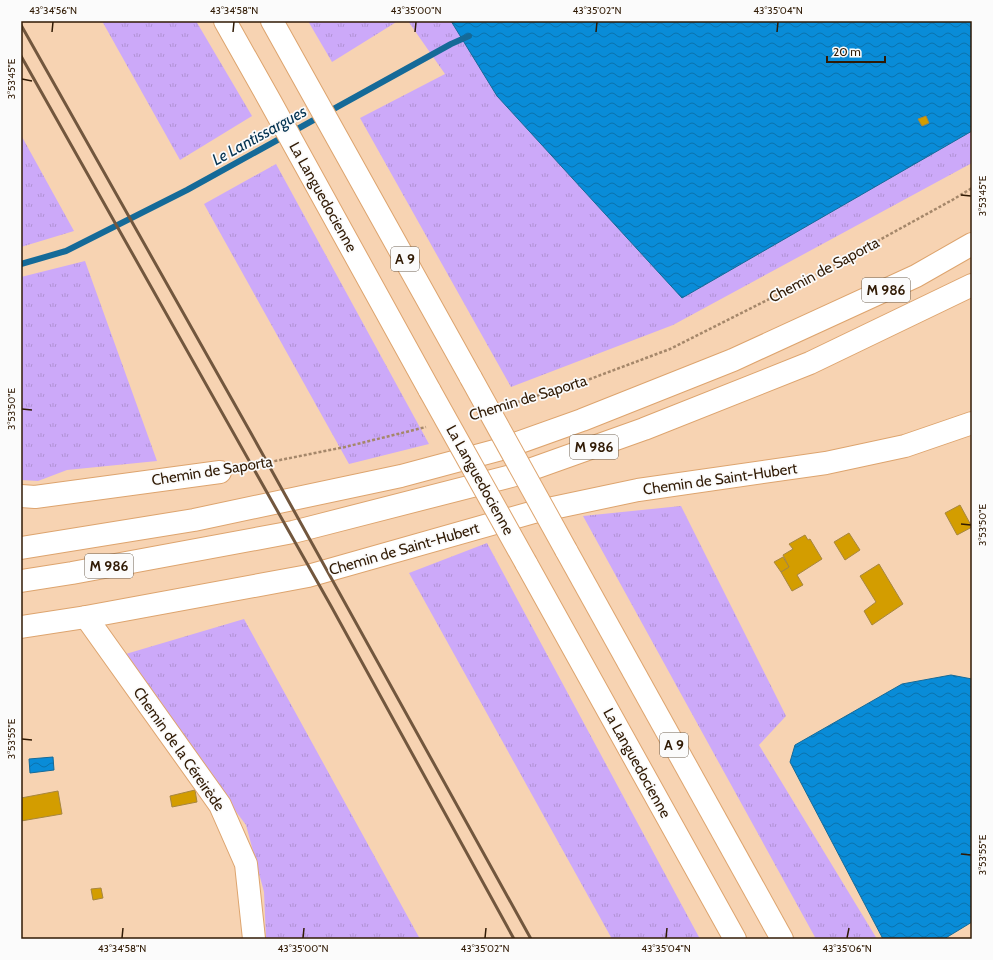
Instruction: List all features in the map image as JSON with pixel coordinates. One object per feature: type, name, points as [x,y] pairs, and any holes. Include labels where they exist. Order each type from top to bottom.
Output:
[{"type":"main road","name":"La Languedocienne","points":[[225,21],[735,939]]},
{"type":"main road","name":"A 9","points":[[272,21],[782,939]]},
{"type":"main road","name":"M 986","points":[[21,548],[194,520],[401,476],[498,450],[582,420],[733,360],[916,276],[972,244]]},
{"type":"main road","name":"M 986","points":[[21,581],[293,532],[515,475],[644,429],[810,363],[972,285]]},
{"type":"main road","name":"Chemin de Saint-Hubert","points":[[21,627],[86,617],[308,576],[534,512],[638,490],[826,463],[905,446],[972,423]]},
{"type":"main road","name":"Chemin de Saporta","points":[[21,496],[35,497],[220,472]]},
{"type":"main road","name":"Chemin de la Céreirède","points":[[86,617],[220,805],[246,864],[254,939]]},
{"type":"path","name":"Chemin de Saporta","points":[[501,408],[590,379],[670,349],[803,282],[972,188]]},
{"type":"path","name":"Chemin de Saporta","points":[[220,472],[345,447],[427,427]]},
{"type":"green space","points":[[102,21],[196,21],[252,116],[180,160]]},
{"type":"green space","points":[[308,21],[398,21],[332,62]]},
{"type":"green space","points":[[408,21],[972,21],[972,163],[673,325],[511,387],[360,118],[445,74]]},
{"type":"green space","points":[[21,135],[74,231],[21,247]]},
{"type":"green space","points":[[276,164],[429,444],[349,464],[204,204]]},
{"type":"green space","points":[[85,261],[157,461],[67,470],[38,481],[21,480],[21,277]]},
{"type":"green space","points":[[681,506],[786,716],[759,745],[877,939],[816,939],[583,516]]},
{"type":"green space","points":[[487,543],[700,939],[612,939],[409,573]]},
{"type":"green space","points":[[244,619],[420,939],[266,939],[264,892],[246,825],[119,656]]},
{"type":"water","points":[[451,21],[972,21],[972,131],[682,298],[497,96]]},
{"type":"water","points":[[951,675],[972,679],[972,922],[944,939],[883,939],[790,762],[795,745],[902,684]]},
{"type":"water","points":[[53,757],[54,770],[30,773],[29,759]]},
{"type":"building","points":[[926,116],[929,123],[922,126],[918,119]]},
{"type":"building","points":[[960,505],[972,527],[957,535],[945,513]]},
{"type":"building","points":[[849,533],[860,550],[845,560],[834,542]]},
{"type":"building","points":[[805,535],[808,540],[810,539],[822,559],[797,575],[803,585],[792,591],[781,572],[789,567],[783,555],[793,549],[789,544]]},
{"type":"building","points":[[783,557],[789,567],[781,572],[774,562]]},
{"type":"building","points":[[879,564],[903,604],[872,625],[864,611],[876,602],[860,576]]},
{"type":"building","points":[[195,790],[197,802],[172,807],[170,796]]},
{"type":"building","points":[[58,791],[62,814],[21,821],[21,798]]},
{"type":"building","points":[[101,888],[103,898],[93,900],[91,889]]},
{"type":"waterway","name":"Le Lantissargues","points":[[21,264],[66,251],[187,190],[451,44],[469,36]]},
{"type":"railway","points":[[21,25],[252,435],[531,939]]},
{"type":"railway","points":[[21,56],[331,606],[514,939]]}]
